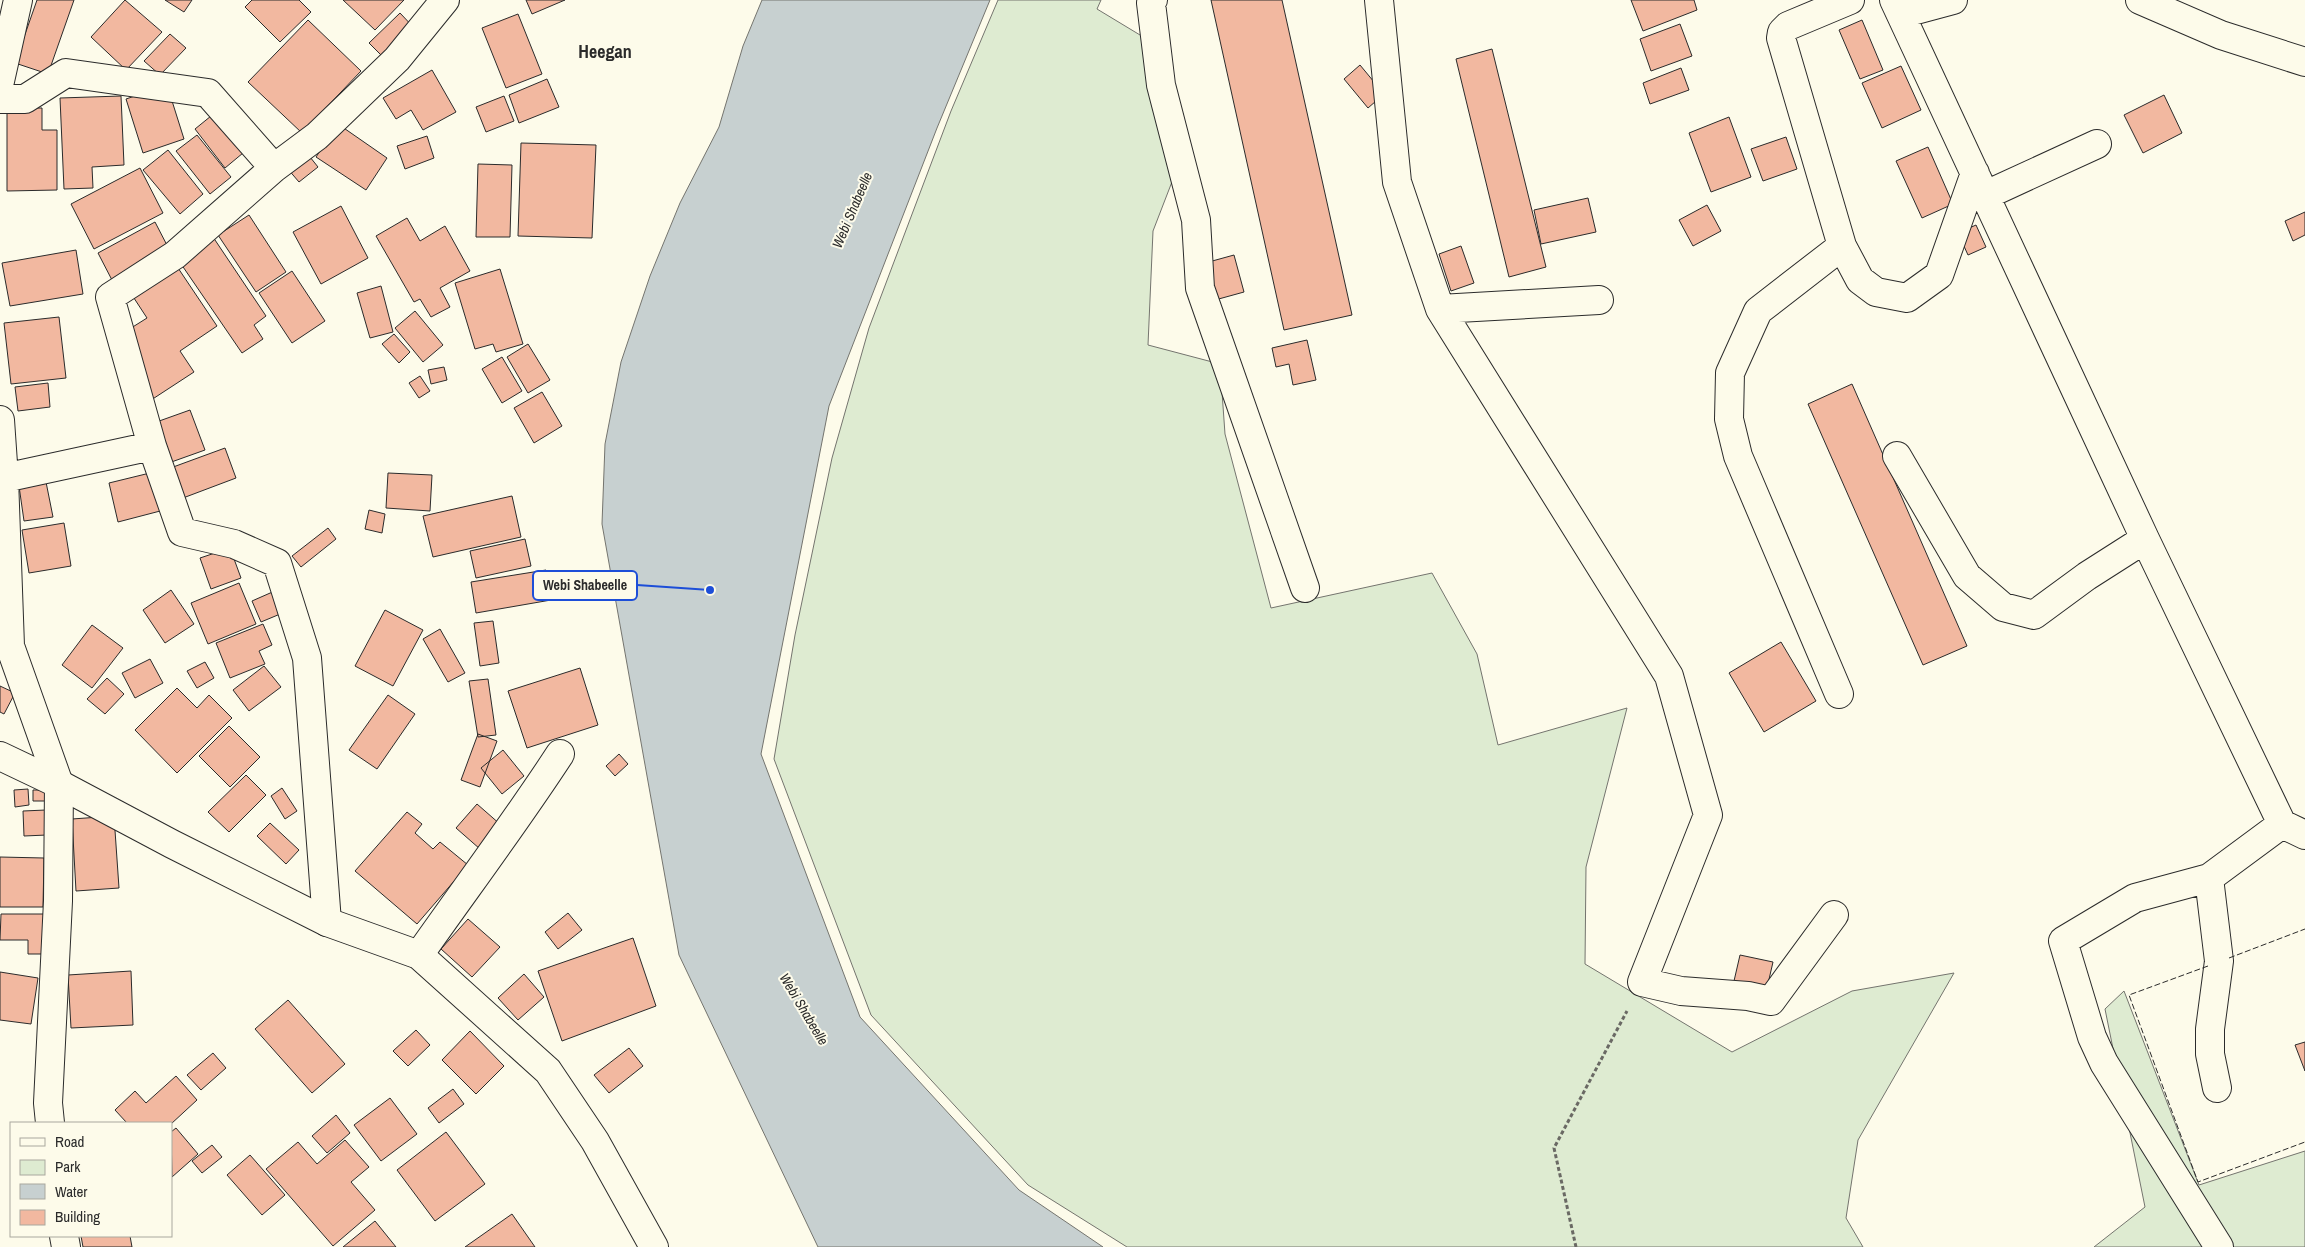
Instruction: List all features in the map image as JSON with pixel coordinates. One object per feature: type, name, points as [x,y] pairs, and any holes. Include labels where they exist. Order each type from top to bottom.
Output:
[{"type":"street","points":[[0,81],[18,0]]},
{"type":"street","points":[[327,922],[307,658],[276,563],[234,544],[182,532],[152,446],[110,297],[175,255],[274,168],[317,136],[397,59],[444,0]]},
{"type":"street","points":[[1152,0],[1161,85],[1196,220],[1200,288],[1305,588]]},
{"type":"street","points":[[1379,0],[1397,182],[1440,308],[1669,676],[1708,815],[1642,982],[1680,991],[1748,996],[1771,1001],[1834,915]]},
{"type":"street","points":[[1850,0],[1788,26],[1782,32],[1780,38],[1842,246],[1860,280],[1876,292],[1907,298],[1939,275],[1980,184],[2097,144]]},
{"type":"street","points":[[1953,0],[1898,7],[2145,539],[2294,829],[2208,878],[2135,898],[2063,941],[2092,1037],[2104,1063],[2219,1247]]},
{"type":"street","points":[[2140,0],[2221,35],[2305,62]]},
{"type":"street","points":[[0,99],[25,98],[66,73],[208,93],[274,168]]},
{"type":"street","points":[[1839,694],[1738,456],[1729,419],[1730,373],[1758,311],[1842,246]]},
{"type":"street","points":[[1440,308],[1599,300]]},
{"type":"street","points":[[0,420],[10,646],[59,784],[58,901],[48,1103],[50,1122]]},
{"type":"street","points":[[4,478],[152,446]]},
{"type":"street","points":[[1897,456],[1967,576],[2003,607],[2034,616],[2087,576],[2145,539]]},
{"type":"street","points":[[420,955],[491,851],[526,807],[560,754]]},
{"type":"street","points":[[0,756],[59,784],[172,844],[327,922],[420,955],[548,1071],[595,1141],[654,1247]]},
{"type":"street","points":[[2208,878],[2219,961],[2210,1029],[2210,1054],[2217,1088]]},
{"type":"path","points":[[1576,1247],[1554,1148],[1642,982]]},
{"type":"green space","points":[[998,0],[1101,0],[1097,9],[1145,38],[1175,174],[1153,231],[1148,345],[1220,364],[1225,434],[1271,608],[1432,573],[1477,654],[1498,745],[1627,708],[1586,867],[1585,964],[1732,1052],[1852,991],[1954,973],[1858,1140],[1846,1218],[1863,1247],[1127,1247],[1028,1185],[871,1015],[774,759],[795,635],[832,458],[869,328],[951,111]]},
{"type":"green space","points":[[2124,991],[2199,1185],[2305,1151],[2305,1247],[2094,1247],[2145,1207],[2105,1009]]},
{"type":"water","points":[[762,0],[990,0],[937,128],[829,406],[761,754],[860,1017],[1019,1190],[1103,1247],[818,1247],[679,955],[602,524],[605,444],[621,362],[650,276],[680,203],[719,127],[743,46]]},
{"type":"building","points":[[37,0],[74,0],[48,74],[15,63]]},
{"type":"building","points":[[125,0],[162,32],[126,70],[91,37]]},
{"type":"building","points":[[165,0],[192,0],[184,12]]},
{"type":"building","points":[[252,0],[299,0],[311,12],[280,42],[245,7]]},
{"type":"building","points":[[343,0],[404,0],[375,30]]},
{"type":"building","points":[[526,0],[565,0],[532,14]]},
{"type":"building","points":[[1211,0],[1282,0],[1352,315],[1284,330]]},
{"type":"building","points":[[1631,0],[1694,0],[1697,10],[1643,31]]},
{"type":"building","points":[[400,13],[417,31],[387,61],[369,43]]},
{"type":"building","points":[[518,14],[542,74],[506,88],[482,28]]},
{"type":"building","points":[[308,20],[361,71],[302,133],[248,82]]},
{"type":"building","points":[[1862,20],[1883,70],[1860,79],[1839,30]]},
{"type":"building","points":[[1680,24],[1692,56],[1651,71],[1640,39]]},
{"type":"building","points":[[170,34],[186,48],[160,75],[144,61]]},
{"type":"building","points":[[1492,49],[1546,267],[1509,277],[1456,59]]},
{"type":"building","points":[[1360,65],[1384,94],[1368,108],[1344,79]]},
{"type":"building","points":[[1901,66],[1921,110],[1882,128],[1862,83]]},
{"type":"building","points":[[1681,68],[1689,90],[1650,104],[1643,83]]},
{"type":"building","points":[[432,70],[456,112],[423,130],[411,110],[396,119],[383,98]]},
{"type":"building","points":[[547,79],[559,107],[519,123],[509,95]]},
{"type":"building","points":[[167,85],[184,139],[143,153],[126,99]]},
{"type":"building","points":[[2164,95],[2182,133],[2143,153],[2124,115]]},
{"type":"building","points":[[121,96],[124,165],[92,167],[93,188],[64,189],[60,98]]},
{"type":"building","points":[[504,96],[514,121],[486,132],[476,107]]},
{"type":"building","points":[[7,108],[42,108],[42,130],[57,130],[57,190],[7,191]]},
{"type":"building","points":[[211,116],[243,153],[225,168],[195,129]]},
{"type":"building","points":[[1729,117],[1751,177],[1711,192],[1689,133]]},
{"type":"building","points":[[338,124],[387,158],[366,190],[316,157]]},
{"type":"building","points":[[197,135],[231,177],[210,194],[176,151]]},
{"type":"building","points":[[427,136],[434,158],[405,169],[397,146]]},
{"type":"building","points":[[1786,137],[1797,169],[1763,181],[1751,149]]},
{"type":"building","points":[[521,143],[596,145],[592,238],[518,236]]},
{"type":"building","points":[[1928,147],[1953,204],[1922,218],[1896,161]]},
{"type":"building","points":[[168,150],[203,194],[180,214],[143,170]]},
{"type":"building","points":[[306,152],[318,167],[299,182],[287,168]]},
{"type":"building","points":[[478,164],[512,165],[510,237],[476,237]]},
{"type":"building","points":[[140,168],[163,213],[94,249],[71,204]]},
{"type":"building","points":[[1588,198],[1596,232],[1541,244],[1534,210]]},
{"type":"building","points":[[1707,205],[1721,231],[1693,246],[1679,220]]},
{"type":"building","points":[[341,206],[368,258],[321,284],[293,232]]},
{"type":"building","points":[[2305,212],[2305,235],[2293,241],[2285,221]]},
{"type":"building","points":[[249,215],[286,272],[256,292],[218,235]]},
{"type":"building","points":[[407,218],[420,241],[445,226],[470,271],[440,288],[450,307],[431,317],[420,299],[414,302],[376,236]]},
{"type":"building","points":[[155,222],[170,251],[113,282],[98,253]]},
{"type":"building","points":[[1976,225],[1986,247],[1968,255],[1958,233]]},
{"type":"building","points":[[213,237],[266,316],[254,325],[263,339],[242,353],[179,261]]},
{"type":"building","points":[[1461,246],[1474,283],[1451,291],[1439,254]]},
{"type":"building","points":[[76,250],[83,294],[10,306],[2,263]]},
{"type":"building","points":[[1234,255],[1244,292],[1215,300],[1205,263]]},
{"type":"building","points":[[174,262],[217,326],[180,351],[194,372],[145,404],[120,335],[147,318],[130,292]]},
{"type":"building","points":[[500,269],[523,344],[496,352],[493,344],[475,349],[455,283]]},
{"type":"building","points":[[292,271],[325,321],[292,343],[259,293]]},
{"type":"building","points":[[381,286],[393,332],[370,338],[357,293]]},
{"type":"building","points":[[415,311],[443,345],[423,362],[395,328]]},
{"type":"building","points":[[59,317],[66,378],[11,384],[4,323]]},
{"type":"building","points":[[394,334],[410,352],[399,363],[382,344]]},
{"type":"building","points":[[1307,340],[1316,380],[1293,385],[1289,364],[1276,367],[1272,348]]},
{"type":"building","points":[[528,344],[550,380],[528,393],[507,357]]},
{"type":"building","points":[[502,357],[522,391],[502,403],[482,369]]},
{"type":"building","points":[[444,367],[447,380],[431,384],[428,370]]},
{"type":"building","points":[[420,376],[430,391],[419,398],[409,383]]},
{"type":"building","points":[[48,383],[50,407],[18,411],[15,387]]},
{"type":"building","points":[[1852,384],[1967,646],[1923,665],[1808,404]]},
{"type":"building","points":[[542,392],[562,426],[534,443],[514,408]]},
{"type":"building","points":[[190,410],[205,450],[163,465],[148,425]]},
{"type":"building","points":[[225,448],[236,478],[175,501],[165,470]]},
{"type":"building","points":[[154,472],[164,510],[118,522],[109,483]]},
{"type":"building","points":[[388,473],[432,475],[430,511],[386,508]]},
{"type":"building","points":[[46,482],[53,517],[24,521],[19,486]]},
{"type":"building","points":[[512,496],[521,537],[433,557],[423,516]]},
{"type":"building","points":[[369,510],[385,514],[382,533],[365,529]]},
{"type":"building","points":[[64,523],[71,566],[29,573],[22,530]]},
{"type":"building","points":[[328,528],[336,539],[301,567],[292,556]]},
{"type":"building","points":[[525,539],[531,566],[476,578],[470,551]]},
{"type":"building","points":[[230,548],[241,578],[211,589],[200,558]]},
{"type":"building","points":[[546,570],[551,600],[476,613],[471,582]]},
{"type":"building","points":[[239,583],[256,624],[208,644],[191,603]]},
{"type":"building","points":[[171,590],[194,624],[165,643],[143,610]]},
{"type":"building","points":[[277,590],[285,612],[261,622],[252,601]]},
{"type":"building","points":[[385,610],[423,630],[393,686],[355,666]]},
{"type":"building","points":[[493,621],[499,663],[480,666],[474,623]]},
{"type":"building","points":[[263,624],[272,645],[259,651],[265,664],[230,678],[216,643]]},
{"type":"building","points":[[92,625],[123,648],[92,688],[62,665]]},
{"type":"building","points":[[440,629],[465,673],[448,682],[423,639]]},
{"type":"building","points":[[1781,642],[1816,701],[1764,732],[1729,673]]},
{"type":"building","points":[[150,659],[163,683],[135,698],[122,673]]},
{"type":"building","points":[[205,662],[214,678],[197,688],[187,671]]},
{"type":"building","points":[[264,666],[281,687],[249,711],[233,690]]},
{"type":"building","points":[[580,668],[598,725],[527,748],[508,691]]},
{"type":"building","points":[[107,678],[124,694],[105,714],[87,699]]},
{"type":"building","points":[[488,679],[496,735],[478,737],[469,681]]},
{"type":"building","points":[[0,686],[15,693],[4,714],[0,712]]},
{"type":"building","points":[[177,688],[197,708],[209,695],[232,718],[177,773],[135,730]]},
{"type":"building","points":[[388,695],[415,714],[377,769],[349,750]]},
{"type":"building","points":[[229,726],[260,757],[230,787],[199,756]]},
{"type":"building","points":[[478,734],[497,741],[480,787],[461,780]]},
{"type":"building","points":[[503,750],[524,776],[502,794],[481,768]]},
{"type":"building","points":[[619,754],[628,764],[615,776],[606,766]]},
{"type":"building","points":[[246,775],[266,795],[229,832],[208,812]]},
{"type":"building","points":[[282,788],[297,811],[285,819],[271,796]]},
{"type":"building","points":[[28,789],[29,805],[15,807],[14,790]]},
{"type":"building","points":[[33,790],[47,790],[47,801],[33,801]]},
{"type":"building","points":[[477,804],[501,825],[480,849],[456,828]]},
{"type":"building","points":[[46,810],[47,835],[24,836],[23,811]]},
{"type":"building","points":[[407,812],[422,824],[415,833],[433,849],[440,842],[468,865],[417,924],[355,871]]},
{"type":"building","points":[[114,816],[119,888],[76,891],[72,819]]},
{"type":"building","points":[[270,823],[299,850],[286,864],[257,836]]},
{"type":"building","points":[[0,857],[44,858],[43,907],[0,907]]},
{"type":"building","points":[[568,913],[582,930],[558,949],[545,932]]},
{"type":"building","points":[[1,914],[52,914],[51,954],[28,954],[28,940],[0,940]]},
{"type":"building","points":[[468,919],[500,947],[472,977],[441,949]]},
{"type":"building","points":[[633,938],[656,1006],[562,1041],[538,971]]},
{"type":"building","points":[[1740,955],[1773,962],[1767,988],[1734,981]]},
{"type":"building","points":[[131,971],[133,1025],[71,1028],[68,975]]},
{"type":"building","points":[[0,972],[38,978],[31,1024],[0,1020]]},
{"type":"building","points":[[524,974],[544,997],[518,1020],[498,998]]},
{"type":"building","points":[[288,1000],[345,1064],[312,1093],[255,1029]]},
{"type":"building","points":[[416,1030],[430,1045],[408,1066],[393,1051]]},
{"type":"building","points":[[470,1031],[504,1066],[476,1094],[442,1060]]},
{"type":"building","points":[[2305,1042],[2305,1071],[2295,1045]]},
{"type":"building","points":[[629,1048],[643,1066],[609,1093],[594,1075]]},
{"type":"building","points":[[213,1053],[226,1068],[201,1090],[187,1075]]},
{"type":"building","points":[[176,1076],[197,1100],[172,1123],[126,1122],[115,1110],[135,1091],[146,1103]]},
{"type":"building","points":[[453,1089],[464,1104],[439,1123],[428,1108]]},
{"type":"building","points":[[390,1098],[417,1134],[381,1161],[354,1125]]},
{"type":"building","points":[[336,1115],[350,1133],[327,1153],[312,1136]]},
{"type":"building","points":[[176,1128],[198,1154],[172,1177],[172,1131]]},
{"type":"building","points":[[446,1132],[485,1184],[435,1221],[397,1170]]},
{"type":"building","points":[[345,1140],[369,1167],[351,1182],[375,1210],[333,1246],[266,1169],[298,1142],[317,1164]]},
{"type":"building","points":[[212,1145],[222,1157],[202,1173],[192,1161]]},
{"type":"building","points":[[250,1155],[285,1195],[262,1215],[227,1175]]},
{"type":"building","points":[[512,1214],[535,1247],[465,1247]]},
{"type":"building","points":[[375,1221],[396,1247],[343,1247]]},
{"type":"building","points":[[81,1237],[130,1237],[132,1247],[83,1247]]},
{"type":"fence","points":[[2229,958],[2305,929]]},
{"type":"fence","points":[[2208,966],[2129,995],[2198,1182],[2305,1142]]},
{"type":"place","name":"Webi Shabeelle","points":[[710,590]]},
{"type":"district","name":"Heegan","points":[[605,51]]}]
